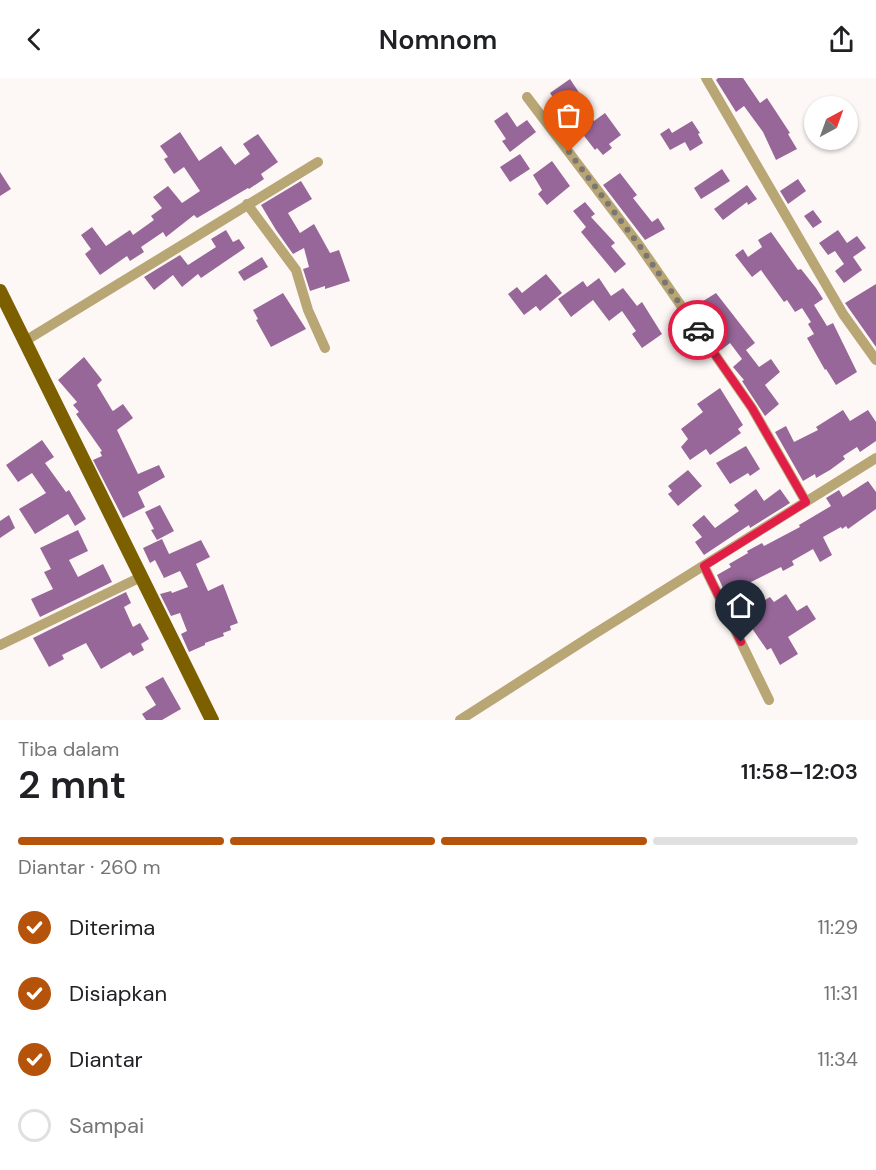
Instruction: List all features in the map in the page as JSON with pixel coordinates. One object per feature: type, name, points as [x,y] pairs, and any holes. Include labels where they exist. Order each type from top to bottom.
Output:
[{"type":"main road","points":[[0,291],[212,720]]},
{"type":"street","points":[[706,78],[843,314],[876,360]]},
{"type":"street","points":[[527,97],[639,245],[746,398],[806,502]]},
{"type":"street","points":[[25,340],[318,162]]},
{"type":"street","points":[[247,204],[296,270],[308,310],[325,348]]},
{"type":"street","points":[[460,720],[876,458]]},
{"type":"street","points":[[704,566],[769,700]]},
{"type":"street","points":[[0,645],[141,577]]},
{"type":"building","points":[[718,78],[743,78],[760,103],[767,98],[790,133],[788,134],[797,149],[776,160],[763,132],[744,106],[736,112],[716,80]]},
{"type":"building","points":[[570,79],[580,94],[575,98],[594,121],[605,113],[621,135],[609,144],[612,148],[603,155],[597,148],[595,150],[578,128],[567,137],[550,115],[560,108],[550,93]]},
{"type":"building","points":[[507,112],[517,127],[527,120],[536,132],[510,152],[502,141],[506,139],[494,121]]},
{"type":"building","points":[[692,121],[703,143],[690,151],[685,142],[670,150],[660,134],[669,128],[672,133]]},
{"type":"building","points":[[180,132],[199,161],[221,146],[235,165],[250,154],[243,144],[258,134],[278,162],[261,174],[264,179],[249,189],[197,218],[194,215],[166,237],[163,232],[141,247],[144,252],[130,261],[127,256],[100,275],[85,254],[91,249],[81,235],[92,227],[106,246],[130,230],[133,235],[154,220],[151,216],[162,208],[153,197],[168,186],[182,203],[200,191],[184,167],[174,174],[164,159],[168,157],[160,146]]},
{"type":"building","points":[[520,154],[530,169],[510,182],[500,167]]},
{"type":"building","points":[[552,161],[570,186],[547,205],[538,194],[542,190],[533,175]]},
{"type":"building","points":[[722,169],[730,181],[701,199],[694,188]]},
{"type":"building","points":[[0,172],[11,189],[0,196]]},
{"type":"building","points":[[620,173],[637,195],[633,198],[652,222],[658,218],[665,229],[645,240],[603,185]]},
{"type":"building","points":[[798,179],[806,191],[788,204],[780,191]]},
{"type":"building","points":[[301,181],[312,199],[288,213],[300,233],[314,224],[330,253],[339,250],[350,281],[310,291],[303,269],[309,267],[304,248],[293,254],[261,205]]},
{"type":"building","points":[[747,185],[757,199],[748,205],[747,202],[723,220],[714,209]]},
{"type":"building","points":[[585,202],[595,214],[591,217],[615,243],[611,246],[626,264],[615,273],[581,232],[586,227],[573,211]]},
{"type":"building","points":[[813,210],[822,222],[813,228],[804,216]]},
{"type":"building","points":[[226,230],[233,242],[239,239],[245,248],[201,278],[198,274],[182,287],[173,275],[154,290],[144,277],[180,255],[188,265],[216,247],[211,239]]},
{"type":"building","points":[[838,230],[847,243],[857,236],[866,248],[853,257],[862,270],[844,283],[835,271],[844,264],[835,251],[828,255],[819,243]]},
{"type":"building","points":[[771,232],[798,270],[801,269],[823,299],[814,305],[827,326],[833,323],[857,372],[836,385],[807,338],[814,334],[808,324],[811,322],[802,308],[795,312],[787,300],[784,302],[761,270],[752,277],[735,255],[743,249],[748,257],[762,247],[758,240]]},
{"type":"building","points":[[262,257],[268,267],[244,281],[238,272]]},
{"type":"building","points":[[546,274],[562,293],[540,311],[536,306],[524,315],[508,294],[517,287],[522,293]]},
{"type":"building","points":[[599,278],[611,296],[623,288],[637,306],[642,302],[662,334],[642,348],[632,334],[636,331],[622,311],[609,321],[593,300],[571,317],[558,299],[583,281],[587,287]]},
{"type":"building","points":[[876,284],[876,347],[845,303]]},
{"type":"building","points":[[283,293],[306,329],[271,347],[253,310]]},
{"type":"building","points":[[716,293],[755,343],[746,350],[759,367],[771,359],[780,372],[765,385],[779,404],[765,416],[742,381],[744,380],[733,367],[742,359],[730,343],[721,350],[692,308]]},
{"type":"building","points":[[84,357],[102,380],[97,385],[112,410],[123,404],[133,418],[117,430],[138,474],[159,465],[165,477],[138,492],[145,507],[123,518],[93,460],[102,456],[100,452],[102,451],[76,414],[79,412],[73,405],[77,402],[58,380]]},
{"type":"building","points":[[720,388],[743,425],[738,429],[741,433],[710,455],[706,449],[690,460],[681,447],[688,439],[681,429],[703,412],[697,404]]},
{"type":"building","points":[[843,410],[850,421],[868,410],[876,422],[876,441],[860,452],[857,447],[843,456],[845,459],[830,470],[816,478],[815,474],[803,481],[775,432],[786,426],[794,442],[818,430],[816,427]]},
{"type":"building","points":[[42,440],[54,457],[45,463],[66,492],[69,490],[86,519],[75,526],[68,514],[35,534],[19,509],[46,493],[32,473],[18,482],[6,465]]},
{"type":"building","points":[[746,446],[760,469],[730,484],[716,463]]},
{"type":"building","points":[[688,470],[702,486],[678,506],[668,494],[672,491],[668,486]]},
{"type":"building","points":[[868,481],[876,492],[876,509],[848,529],[846,526],[842,529],[841,527],[823,537],[832,555],[820,562],[813,549],[792,561],[794,565],[783,571],[781,567],[749,583],[760,603],[770,597],[774,602],[786,594],[797,611],[807,605],[816,619],[788,637],[798,654],[780,665],[771,648],[767,650],[740,611],[735,614],[717,575],[731,567],[729,564],[748,553],[747,551],[762,543],[764,546],[800,527],[799,525],[831,506],[826,498],[839,490],[843,497]]},
{"type":"building","points":[[756,489],[764,501],[780,489],[790,503],[750,528],[749,525],[704,555],[695,542],[702,537],[692,525],[704,515],[715,528],[739,511],[734,505]]},
{"type":"building","points":[[160,505],[174,531],[157,540],[145,512]]},
{"type":"building","points":[[9,515],[15,528],[0,538],[0,521]]},
{"type":"building","points":[[78,530],[88,551],[69,560],[78,577],[103,564],[112,582],[40,617],[31,599],[53,589],[44,572],[51,569],[40,548]]},
{"type":"building","points":[[162,539],[169,554],[201,540],[210,557],[196,564],[208,591],[223,584],[238,623],[230,626],[231,630],[223,633],[224,636],[189,652],[181,634],[187,631],[180,613],[171,616],[160,594],[171,591],[172,593],[188,587],[180,571],[164,578],[155,560],[150,563],[143,548]]},
{"type":"building","points":[[126,592],[131,603],[124,607],[133,627],[140,623],[149,639],[141,644],[144,650],[133,656],[130,652],[101,669],[86,643],[62,655],[64,659],[49,667],[33,638]]},
{"type":"building","points":[[163,677],[181,709],[162,720],[146,720],[142,714],[156,705],[145,687]]},
{"type":"way so far","points":[[569,152],[639,245],[698,330]]},
{"type":"route","points":[[698,330],[752,408],[806,502],[704,566],[741,642]]}]
